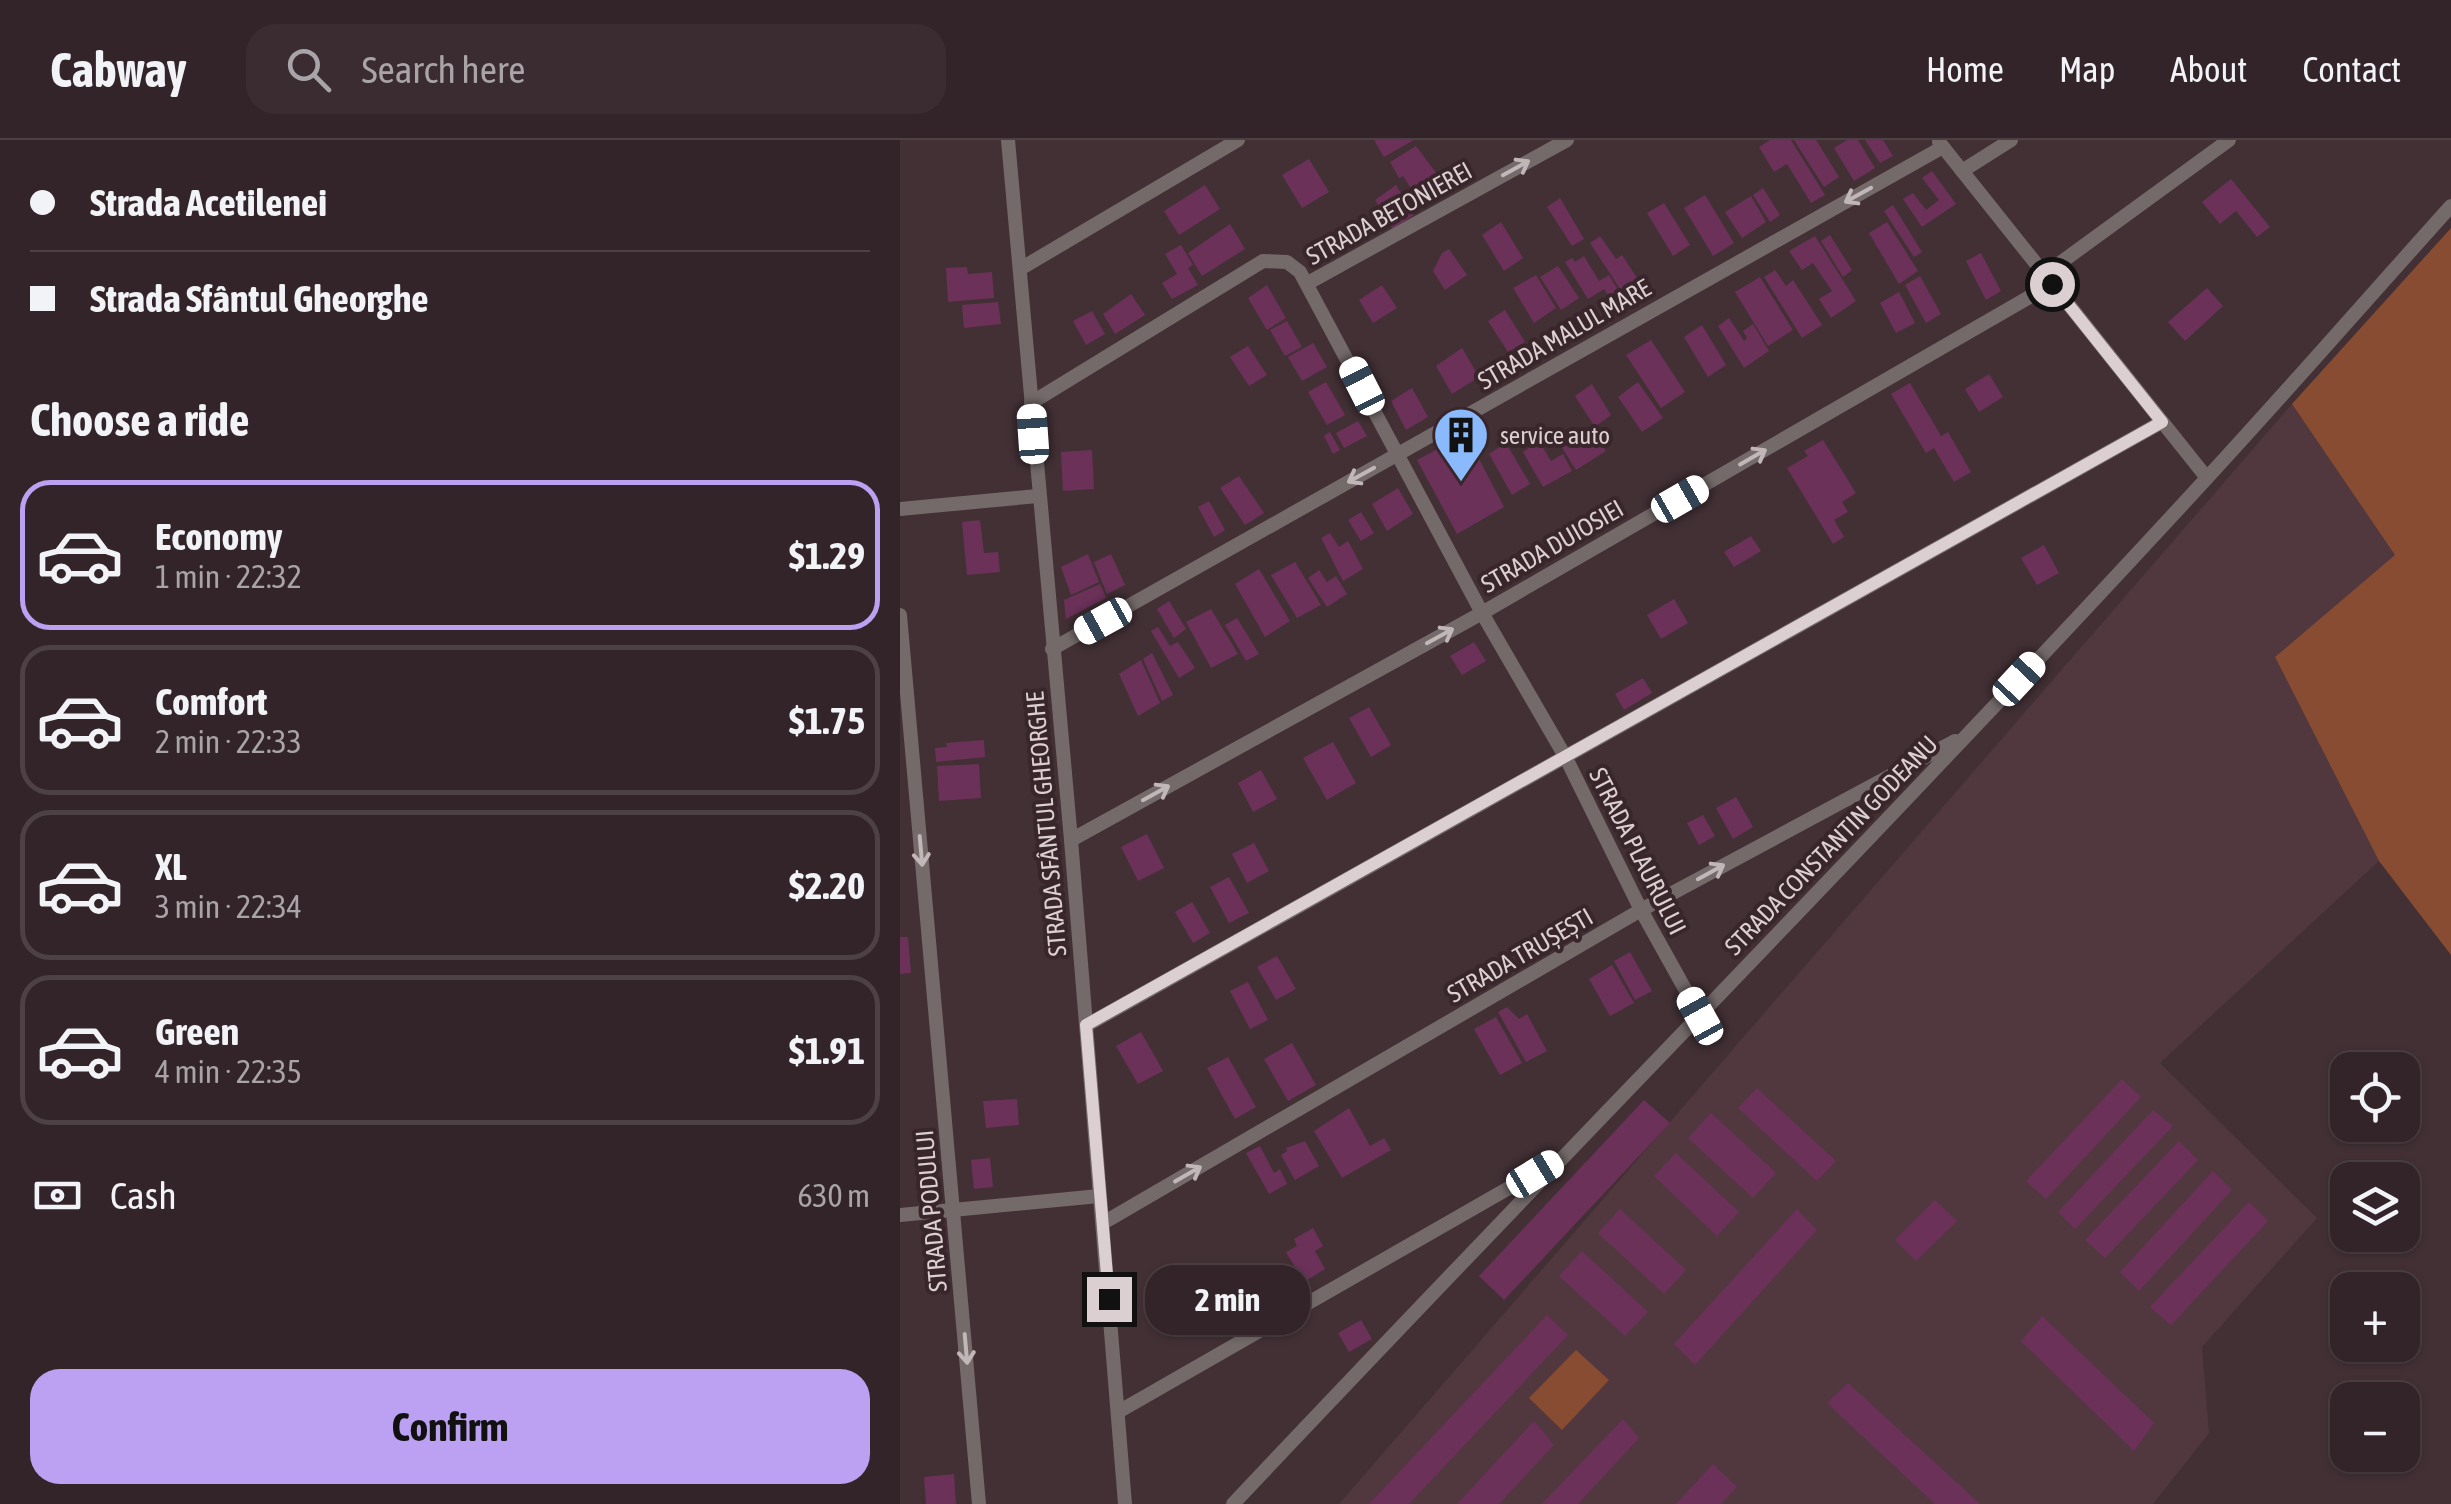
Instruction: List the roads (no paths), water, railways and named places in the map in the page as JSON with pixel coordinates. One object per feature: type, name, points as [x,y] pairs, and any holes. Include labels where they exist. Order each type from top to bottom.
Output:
[{"type":"street","name":"STRADA SFÂNTUL GHEORGHE","points":[[1008,140],[1104,1224],[1125,1504]]},
{"type":"street","points":[[1020,269],[1238,140]]},
{"type":"street","name":"STRADA BETONIEREI","points":[[1031,403],[1263,262],[1288,262],[1308,283],[1566,140]]},
{"type":"street","points":[[1962,171],[2011,140]]},
{"type":"street","name":"STRADA DUIOSIEI","points":[[1071,840],[1482,613],[2048,279],[2229,140]]},
{"type":"street","points":[[1940,144],[2207,478]]},
{"type":"street","name":"STRADA MALUL MARE","points":[[1052,650],[1940,144]]},
{"type":"street","name":"STRADA CONSTANTIN GODEANU","points":[[1233,1504],[1966,736],[2207,478],[2451,206]]},
{"type":"street","name":"STRADA PLAURULUI","points":[[1308,283],[1482,613],[1566,758],[1641,910],[1700,1016]]},
{"type":"street","points":[[1086,1025],[2162,422]]},
{"type":"street","points":[[900,509],[1038,496]]},
{"type":"street","name":"STRADA PODULUI","points":[[900,615],[979,1504]]},
{"type":"street","name":"STRADA TRUȘEȘTI","points":[[1104,1224],[1641,910],[1966,736]]},
{"type":"street","points":[[1118,1412],[1557,1161]]},
{"type":"street","points":[[900,1215],[1100,1196]]},
{"type":"place","name":"service auto","points":[[1461,484]]}]
